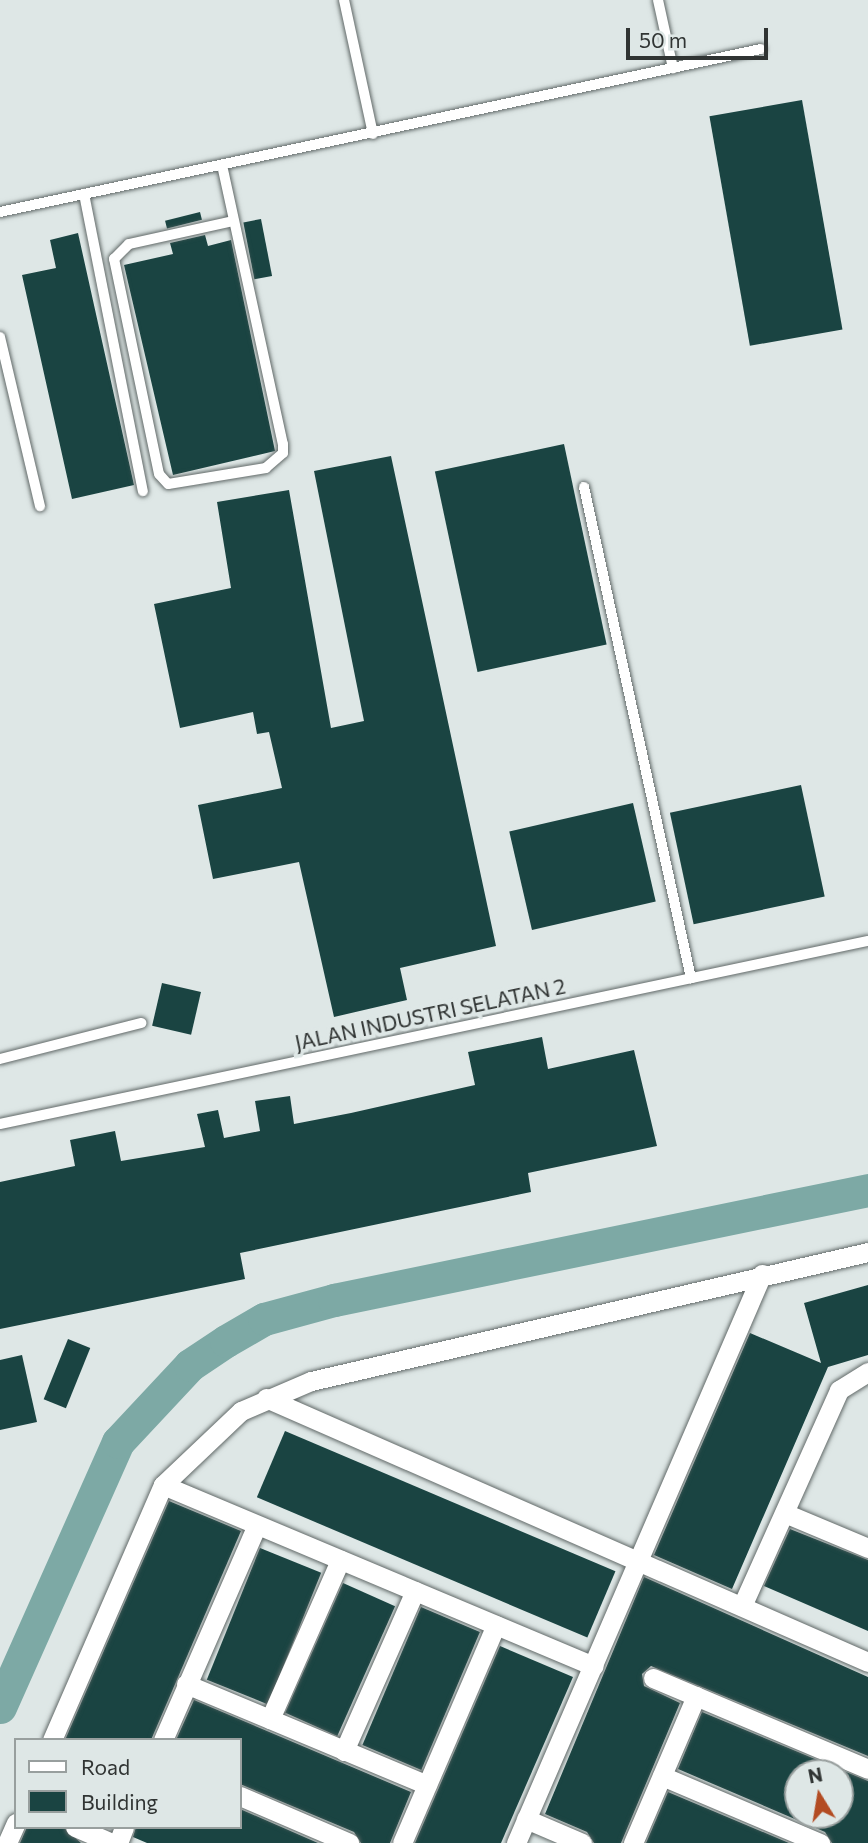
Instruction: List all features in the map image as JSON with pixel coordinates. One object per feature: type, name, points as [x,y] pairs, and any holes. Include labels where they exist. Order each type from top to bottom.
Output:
[{"type":"street","points":[[53,1738],[163,1485],[215,1429],[266,1398],[311,1381],[762,1274],[868,1252]]},
{"type":"street","points":[[516,1843],[639,1564],[762,1274]]},
{"type":"street","points":[[741,1606],[787,1514],[839,1390],[868,1372]]},
{"type":"street","points":[[266,1398],[639,1564],[868,1662]]},
{"type":"street","points":[[163,1485],[256,1527],[593,1666]]},
{"type":"street","points":[[787,1514],[868,1548]]},
{"type":"street","points":[[164,1738],[256,1527]]},
{"type":"street","points":[[270,1718],[340,1560]]},
{"type":"street","points":[[344,1751],[415,1591]]},
{"type":"street","points":[[402,1843],[496,1625]]},
{"type":"street","points":[[653,1678],[868,1769]]},
{"type":"street","points":[[186,1684],[427,1785]]},
{"type":"street","points":[[633,1843],[696,1696]]},
{"type":"street","points":[[662,1776],[820,1843]]},
{"type":"street","points":[[242,1797],[349,1843]]},
{"type":"street","points":[[526,1819],[582,1843]]},
{"type":"street","points":[[80,1829],[112,1843]]},
{"type":"lane","points":[[344,0],[373,134]]},
{"type":"lane","points":[[658,0],[673,68]]},
{"type":"lane","points":[[0,212],[373,134],[761,48]]},
{"type":"lane","points":[[222,165],[234,221],[283,453],[266,468],[168,484],[159,474],[114,259],[129,244],[234,221]]},
{"type":"lane","points":[[84,194],[143,491]]},
{"type":"lane","points":[[0,337],[40,506]]},
{"type":"lane","points":[[584,487],[691,978]]},
{"type":"lane","name":"JALAN INDUSTRI SELATAN 2","points":[[0,1124],[868,941]]},
{"type":"lane","points":[[0,1059],[141,1023]]},
{"type":"building","points":[[802,100],[842,329],[750,346],[709,116]]},
{"type":"building","points":[[200,212],[202,220],[167,228],[165,221]]},
{"type":"building","points":[[261,219],[272,276],[254,279],[243,222]]},
{"type":"building","points":[[78,233],[134,485],[72,499],[22,275],[56,268],[50,240]]},
{"type":"building","points":[[205,235],[208,246],[231,240],[275,451],[173,475],[124,265],[173,254],[170,243]]},
{"type":"building","points":[[564,444],[607,645],[478,672],[435,471]]},
{"type":"building","points":[[391,456],[496,946],[400,968],[407,1000],[334,1017],[299,862],[213,879],[198,805],[282,788],[269,732],[257,734],[253,712],[180,728],[154,604],[231,588],[217,502],[289,490],[331,728],[364,721],[314,471]]},
{"type":"building","points":[[801,785],[825,897],[694,924],[670,813]]},
{"type":"building","points":[[633,803],[656,901],[532,930],[509,832]]},
{"type":"building","points":[[162,983],[201,992],[191,1035],[152,1026]]},
{"type":"building","points":[[542,1037],[548,1069],[634,1050],[657,1146],[528,1173],[531,1192],[240,1253],[245,1279],[0,1329],[0,1182],[75,1166],[70,1140],[115,1131],[121,1161],[205,1147],[197,1114],[218,1110],[224,1138],[260,1131],[255,1101],[290,1096],[294,1124],[351,1113],[475,1085],[468,1052]]},
{"type":"building","points":[[868,1285],[868,1355],[828,1367],[732,1589],[654,1555],[750,1333],[821,1363],[804,1303]]},
{"type":"building","points":[[68,1339],[90,1348],[66,1408],[44,1399]]},
{"type":"building","points":[[22,1355],[37,1422],[0,1430],[0,1360]]},
{"type":"building","points":[[285,1431],[615,1571],[587,1638],[257,1497]]},
{"type":"building","points":[[169,1501],[241,1531],[152,1738],[66,1738]]},
{"type":"building","points":[[790,1529],[868,1560],[868,1631],[764,1586]]},
{"type":"building","points":[[260,1548],[321,1573],[268,1704],[207,1680]]},
{"type":"building","points":[[644,1577],[868,1677],[868,1756],[651,1666],[642,1674],[644,1686],[680,1703],[621,1843],[594,1843],[587,1832],[545,1814]]},
{"type":"building","points":[[343,1583],[395,1606],[337,1736],[285,1713]]},
{"type":"building","points":[[421,1607],[480,1632],[421,1770],[362,1745]]},
{"type":"building","points":[[500,1646],[573,1677],[501,1843],[415,1843]]},
{"type":"building","points":[[194,1700],[411,1792],[390,1843],[361,1843],[354,1832],[242,1785],[242,1738],[177,1738]]},
{"type":"building","points":[[702,1712],[815,1759],[784,1759],[784,1814],[678,1769]]},
{"type":"building","points":[[854,1775],[868,1781],[868,1843],[832,1843],[825,1832],[818,1829],[854,1829]]},
{"type":"building","points":[[668,1792],[789,1843],[646,1843]]},
{"type":"building","points":[[242,1810],[318,1843],[147,1843],[133,1837],[135,1829],[242,1829]]},
{"type":"building","points":[[26,1829],[65,1829],[81,1843],[20,1843]]},
{"type":"waterway","points":[[0,1707],[118,1442],[190,1365],[226,1341],[264,1319],[334,1300],[868,1190]]}]
